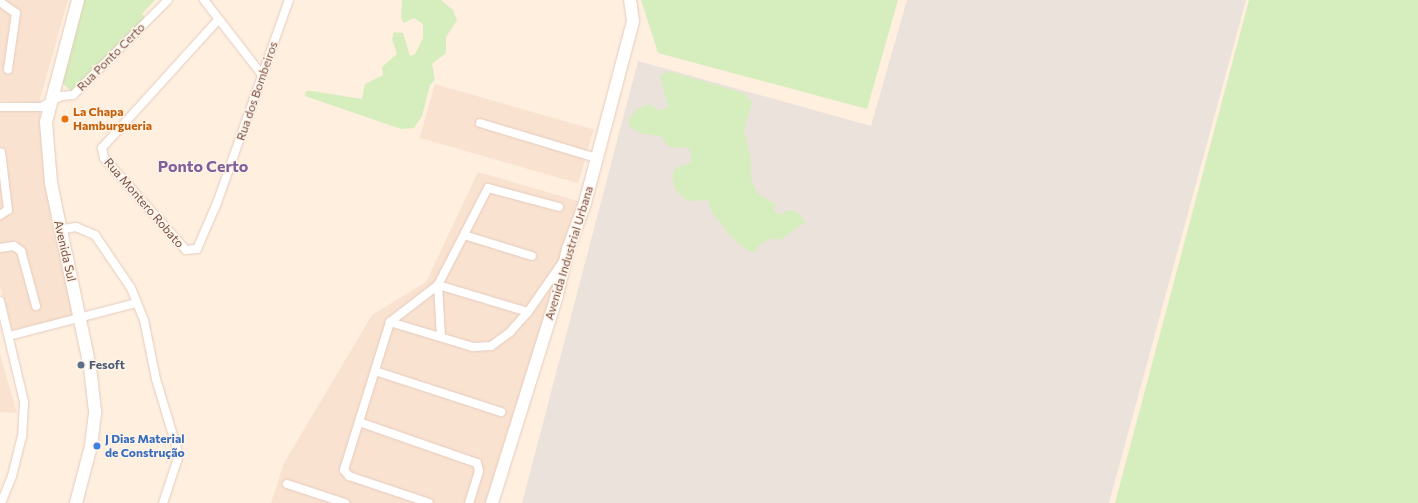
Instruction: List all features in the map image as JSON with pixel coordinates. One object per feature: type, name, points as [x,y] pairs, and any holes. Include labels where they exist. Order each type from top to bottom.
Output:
[{"type":"street","name":"Avenida Sul","points":[[76,503],[91,446],[95,411],[81,319],[59,230],[47,147],[49,105],[78,0]]},
{"type":"street","name":"Rua Ponto Certo","points":[[49,105],[62,96],[73,95],[168,0]]},
{"type":"street","points":[[204,0],[218,20],[263,76]]},
{"type":"street","name":"Rua dos Bombeiros","points":[[197,249],[263,76],[289,0]]},
{"type":"street","name":"Avenida Industrial Urbana","points":[[492,503],[597,158],[633,21],[630,0]]},
{"type":"street","points":[[0,2],[16,13],[8,70]]},
{"type":"street","name":"Rua Montero Robato","points":[[197,249],[186,250],[181,247],[104,158],[102,148],[218,20]]},
{"type":"street","points":[[0,107],[49,105]]},
{"type":"street","points":[[480,123],[597,158]]},
{"type":"street","points":[[0,215],[8,210],[1,152]]},
{"type":"street","points":[[429,503],[345,473],[390,322],[438,285],[488,188],[558,207]]},
{"type":"street","points":[[59,230],[76,228],[95,235],[118,266],[137,303],[164,408],[178,448],[178,462],[163,503]]},
{"type":"street","points":[[464,235],[532,256]]},
{"type":"street","points":[[0,248],[14,246],[21,252],[36,306]]},
{"type":"street","points":[[390,322],[441,337],[486,347],[510,332],[528,312],[566,258]]},
{"type":"street","points":[[438,285],[528,312]]},
{"type":"street","points":[[438,285],[441,337]]},
{"type":"street","points":[[544,288],[552,285],[558,288]]},
{"type":"street","points":[[0,301],[24,402],[20,443],[12,476],[1,503]]},
{"type":"street","points":[[9,336],[81,319],[137,303]]},
{"type":"street","points":[[375,372],[500,412]]},
{"type":"street","points":[[359,422],[477,463],[480,471],[469,503]]},
{"type":"street","points":[[287,484],[345,503]]},
{"type":"shaded area","points":[[0,0],[68,0],[39,103],[0,101]]},
{"type":"shaded area","points":[[907,0],[1246,0],[1109,503],[522,503],[638,61],[871,126]]},
{"type":"shaded area","points":[[435,84],[594,129],[578,183],[420,138]]},
{"type":"shaded area","points":[[0,110],[40,110],[51,220],[74,316],[12,330],[0,287]]},
{"type":"shaded area","points":[[478,172],[585,203],[492,503],[271,503],[284,463],[372,315],[426,282]]},
{"type":"shaded area","points":[[0,354],[17,413],[0,412]]},
{"type":"green space","points":[[83,0],[155,0],[142,14],[146,18],[71,91],[62,83],[71,37]]},
{"type":"green space","points":[[402,0],[441,0],[453,10],[457,20],[446,37],[446,53],[432,64],[435,80],[430,85],[422,116],[414,128],[401,129],[305,96],[306,91],[312,91],[362,99],[365,84],[383,75],[382,67],[397,54],[392,39],[394,32],[403,33],[410,56],[415,54],[423,38],[423,24],[414,18],[404,23],[401,18]]},
{"type":"green space","points":[[641,0],[898,0],[867,109],[658,53]]},
{"type":"green space","points":[[1249,0],[1418,0],[1418,503],[1115,503]]},
{"type":"green space","points":[[668,71],[744,93],[752,103],[744,130],[751,160],[751,179],[757,193],[775,204],[774,211],[780,215],[788,210],[797,212],[806,222],[780,240],[771,238],[759,245],[754,253],[742,247],[729,234],[712,212],[708,200],[687,201],[675,189],[672,177],[675,168],[692,162],[689,148],[669,147],[661,136],[643,134],[631,128],[628,120],[637,109],[650,104],[659,111],[668,107],[660,76]]},
{"type":"place","name":"La Chapa Hamburgueria","points":[[65,119]]},
{"type":"place","name":"Fesoft","points":[[81,365]]},
{"type":"place","name":"J Dias Material de Construção","points":[[97,446]]},
{"type":"district","name":"Ponto Certo","points":[[203,166]]}]
